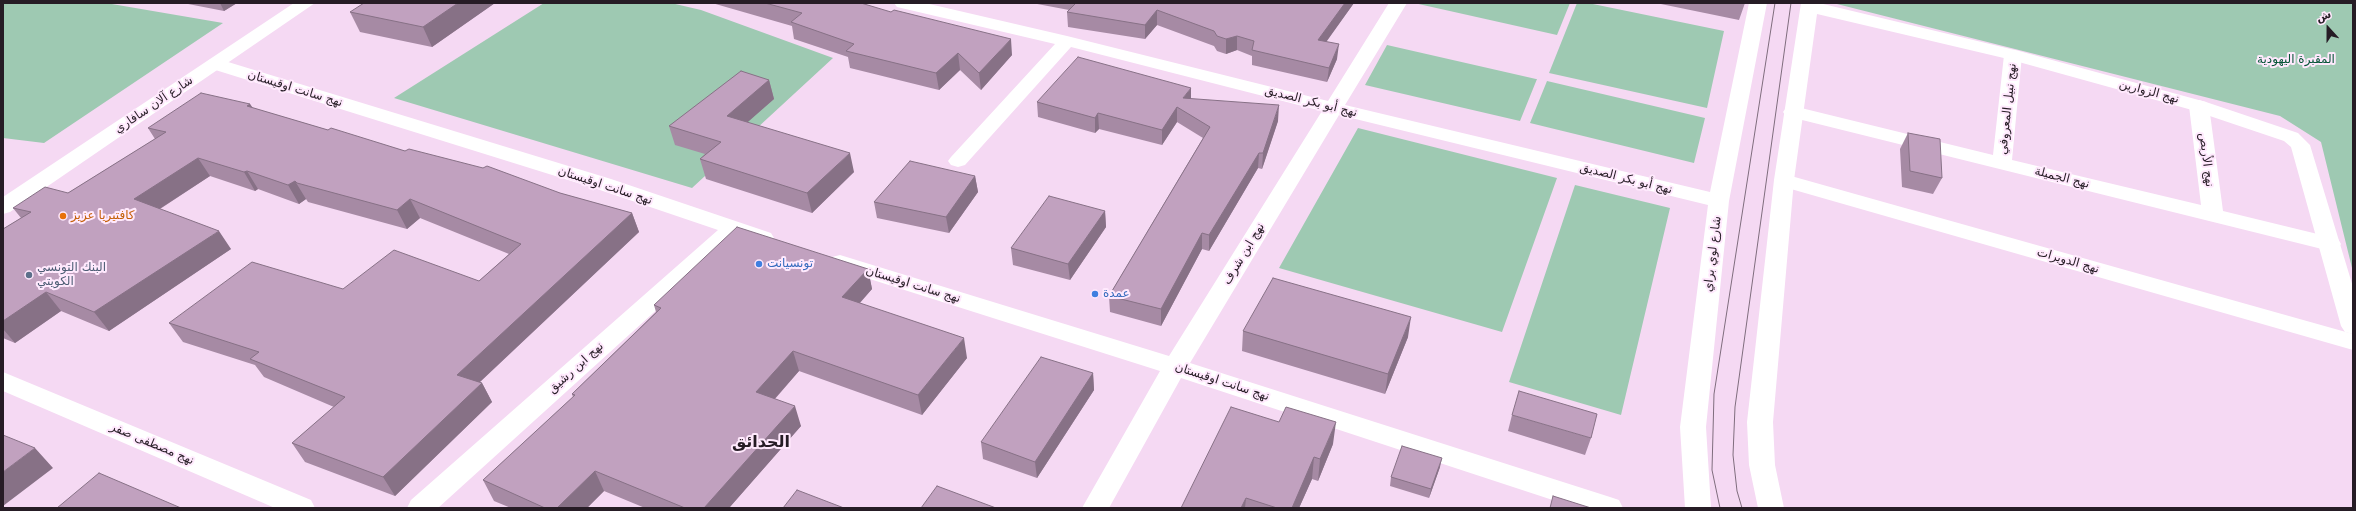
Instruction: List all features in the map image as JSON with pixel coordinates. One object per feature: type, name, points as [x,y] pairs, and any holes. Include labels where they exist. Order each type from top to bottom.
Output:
[{"type":"street","name":"شارع آلان سافاري","points":[[3,207],[306,3]]},
{"type":"street","name":"نهج أبو بكر الصديق","points":[[903,3],[1067,40],[1334,108],[1719,202]]},
{"type":"street","name":"نهج ابن شرف","points":[[1095,508],[1175,367],[1398,3]]},
{"type":"street","name":"شارع لوي براي","points":[[1698,508],[1693,427],[1719,202],[1758,3]]},
{"type":"street","points":[[1771,508],[1762,465],[1760,422],[1784,180],[1810,5]]},
{"type":"street","name":"نهج الزوارين","points":[[1810,5],[2013,55],[2200,106],[2281,132],[2298,141],[2330,244],[2353,326]]},
{"type":"street","points":[[958,161],[1067,40]]},
{"type":"street","name":"نهج نبيل المعروفي","points":[[2002,163],[2013,55]]},
{"type":"street","name":"نهج سانت اوقيستان","points":[[215,64],[604,184],[732,229],[785,245]]},
{"type":"street","name":"نهج الأربص","points":[[2200,106],[2213,215]]},
{"type":"street","name":"نهج الجميلة","points":[[1793,112],[2330,244]]},
{"type":"street","name":"نهج الدويرات","points":[[1784,180],[2353,342]]},
{"type":"street","name":"نهج ابن رشيق","points":[[420,508],[732,229]]},
{"type":"street","name":"نهج سانت اوقيستان","points":[[822,257],[1175,367],[1610,508]]},
{"type":"street","name":"نهج مصطفى صفر","points":[[3,381],[302,508]]},
{"type":"green space","points":[[3,3],[106,3],[223,23],[44,143],[3,138]]},
{"type":"green space","points":[[544,3],[671,3],[701,10],[833,58],[692,188],[394,98]]},
{"type":"green space","points":[[1414,3],[1570,3],[1557,35]]},
{"type":"green space","points":[[1577,3],[1588,3],[1724,31],[1707,108],[1549,73]]},
{"type":"green space","name":"المقبرة اليهودية","points":[[1833,3],[2353,3],[2353,272],[2321,142],[2280,116]]},
{"type":"green space","points":[[1387,45],[1537,79],[1520,121],[1365,85]]},
{"type":"green space","points":[[1547,81],[1705,118],[1694,163],[1530,123]]},
{"type":"green space","points":[[1358,128],[1557,178],[1502,332],[1279,268]]},
{"type":"green space","points":[[1575,185],[1670,208],[1621,415],[1509,382]]},
{"type":"building","points":[[364,3],[458,3],[423,27],[350,12]]},
{"type":"building","points":[[765,3],[861,3],[891,12],[894,10],[1011,39],[979,73],[958,53],[936,73],[846,51],[854,44],[791,22],[802,13]]},
{"type":"building","points":[[1076,3],[1345,3],[1318,40],[1339,44],[1329,68],[1252,50],[1254,41],[1237,36],[1226,39],[1217,36],[1214,31],[1157,10],[1145,25],[1067,12]]},
{"type":"building","points":[[1078,57],[1191,88],[1183,98],[1279,105],[1263,153],[1259,153],[1209,235],[1202,233],[1161,309],[1109,296],[1210,127],[1177,107],[1162,130],[1098,113],[1095,118],[1037,102]]},
{"type":"building","points":[[741,71],[769,80],[727,116],[850,153],[807,193],[700,159],[721,142],[669,126]]},
{"type":"building","points":[[201,93],[250,104],[247,106],[328,130],[331,128],[405,151],[409,149],[483,168],[487,166],[560,193],[632,213],[457,375],[482,383],[383,477],[292,443],[345,397],[250,359],[259,352],[169,323],[252,262],[343,289],[394,250],[479,281],[521,244],[410,199],[397,210],[297,183],[295,181],[288,185],[247,171],[244,172],[198,158],[134,199],[219,231],[94,312],[46,292],[3,321],[3,229],[31,212],[13,208],[45,187],[68,193],[166,132],[148,128]]},
{"type":"building","points":[[1908,133],[1940,139],[1942,178],[1910,171]]},
{"type":"building","points":[[910,161],[975,176],[946,217],[874,202]]},
{"type":"building","points":[[1049,196],[1105,211],[1068,264],[1011,248]]},
{"type":"building","points":[[737,227],[868,269],[842,297],[964,338],[918,395],[793,351],[756,392],[795,406],[704,508],[685,508],[595,471],[557,508],[545,508],[483,480],[575,395],[572,394],[661,308],[654,305]]},
{"type":"building","points":[[1273,278],[1411,317],[1388,374],[1243,331]]},
{"type":"building","points":[[1041,357],[1093,373],[1035,462],[981,442]]},
{"type":"building","points":[[1519,391],[1597,414],[1591,438],[1512,415]]},
{"type":"building","points":[[1231,407],[1279,422],[1286,407],[1336,422],[1320,459],[1314,457],[1292,508],[1277,508],[1246,498],[1241,508],[1181,508]]},
{"type":"building","points":[[3,435],[35,448],[3,472]]},
{"type":"building","points":[[1402,446],[1442,458],[1431,489],[1391,477]]},
{"type":"building","points":[[99,473],[181,508],[57,508]]},
{"type":"building","points":[[937,486],[996,508],[921,508]]},
{"type":"building","points":[[797,490],[844,508],[783,508]]},
{"type":"building","points":[[1553,496],[1591,508],[1550,508]]},
{"type":"tram line","points":[[1720,508],[1712,470],[1714,394],[1775,3]]},
{"type":"tram line","points":[[1742,508],[1737,491],[1733,455],[1735,407],[1791,3]]},
{"type":"place","name":"كافتيريا عزيز","points":[[63,216]]},
{"type":"place","name":"تونسيانت","points":[[759,264]]},
{"type":"place","name":"البنك التونسي الكويتي","points":[[29,275]]},
{"type":"place","name":"عمدة","points":[[1095,294]]},
{"type":"district","name":"الحدائق","points":[[761,443]]}]
